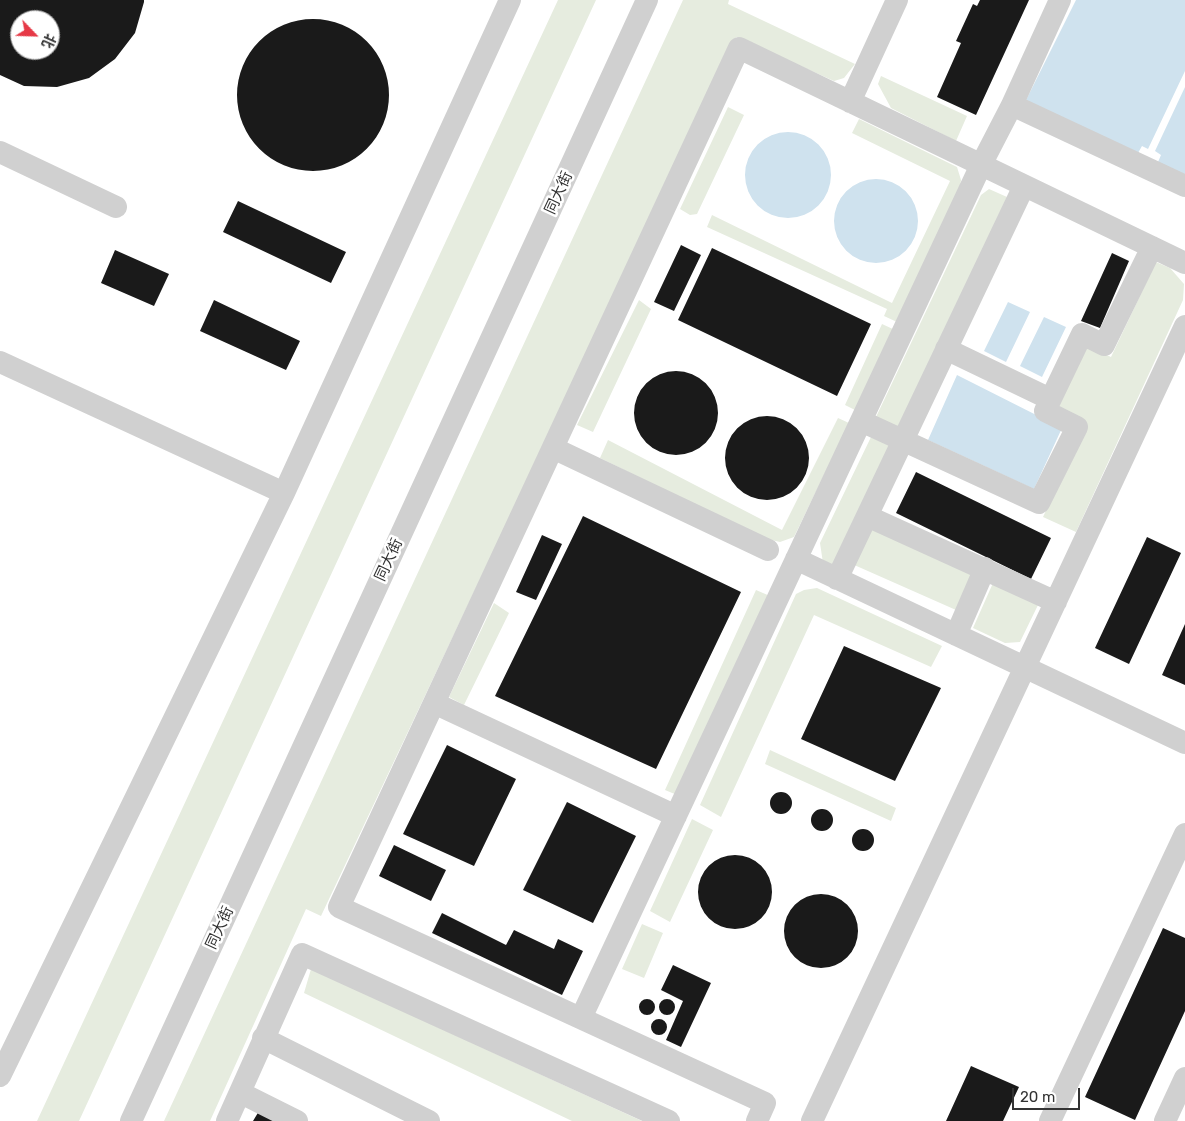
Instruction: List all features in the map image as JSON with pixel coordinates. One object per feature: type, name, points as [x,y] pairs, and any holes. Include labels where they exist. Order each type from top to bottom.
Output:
[{"type":"street","points":[[0,1076],[284,493],[510,0]]},
{"type":"street","name":"同大街","points":[[132,1121],[647,0]]},
{"type":"street","points":[[850,102],[897,0]]},
{"type":"street","points":[[581,1018],[1060,0]]},
{"type":"street","points":[[757,1121],[765,1103],[339,907],[739,48],[1185,262]]},
{"type":"street","points":[[1012,105],[1185,186]]},
{"type":"street","points":[[0,152],[116,206]]},
{"type":"street","points":[[837,579],[1024,186]]},
{"type":"street","points":[[861,421],[1039,503],[1077,427],[1044,411],[1082,334],[1104,345],[1152,247]]},
{"type":"street","points":[[812,1121],[1185,326]]},
{"type":"street","points":[[946,349],[1050,398]]},
{"type":"street","points":[[0,362],[284,493]]},
{"type":"street","points":[[553,448],[768,550]]},
{"type":"street","points":[[867,516],[985,568],[1056,602]]},
{"type":"street","points":[[796,559],[1185,743]]},
{"type":"street","points":[[956,635],[985,568]]},
{"type":"street","points":[[434,703],[676,816]]},
{"type":"street","points":[[1050,1121],[1185,834]]},
{"type":"street","points":[[228,1121],[263,1038],[302,954],[668,1121]]},
{"type":"street","points":[[263,1038],[429,1121]]},
{"type":"street","points":[[1164,1121],[1185,1078]]},
{"type":"street","points":[[241,1093],[297,1121]]},
{"type":"shaded area","points":[[558,0],[596,0],[79,1121],[37,1121]]},
{"type":"shaded area","points":[[683,0],[729,0],[728,4],[855,64],[844,78],[834,81],[736,37],[321,916],[306,909],[210,1121],[164,1121]]},
{"type":"shaded area","points":[[881,76],[967,116],[956,141],[891,108],[878,84]]},
{"type":"shaded area","points":[[728,107],[744,115],[697,214],[690,215],[680,209]]},
{"type":"shaded area","points":[[859,119],[957,167],[961,180],[959,194],[897,322],[884,316],[887,309],[707,227],[712,215],[892,303],[950,181],[852,133]]},
{"type":"shaded area","points":[[989,189],[1007,197],[899,428],[876,417],[981,195]]},
{"type":"shaded area","points":[[1156,262],[1170,268],[1184,284],[1183,300],[1076,532],[1043,517],[1086,425],[1053,409],[1083,344],[1111,357]]},
{"type":"shaded area","points":[[639,300],[651,309],[593,432],[577,425]]},
{"type":"shaded area","points":[[882,324],[895,330],[857,411],[845,405]]},
{"type":"shaded area","points":[[838,418],[849,423],[794,537],[780,542],[763,538],[600,458],[608,440],[782,530]]},
{"type":"shaded area","points":[[871,437],[892,447],[833,568],[823,563],[820,543]]},
{"type":"shaded area","points":[[872,526],[973,571],[956,610],[852,564]]},
{"type":"shaded area","points":[[993,583],[1038,605],[1020,642],[1005,643],[973,628]]},
{"type":"shaded area","points":[[817,588],[942,646],[931,667],[814,615],[721,817],[700,805],[796,594],[804,590]]},
{"type":"shaded area","points":[[756,590],[770,596],[677,795],[665,790]]},
{"type":"shaded area","points":[[494,603],[509,613],[464,705],[449,697]]},
{"type":"shaded area","points":[[770,750],[896,808],[891,821],[765,764]]},
{"type":"shaded area","points":[[692,819],[713,830],[670,922],[650,911]]},
{"type":"shaded area","points":[[642,924],[663,933],[644,978],[622,969]]},
{"type":"shaded area","points":[[311,969],[642,1121],[572,1121],[304,993]]},
{"type":"water","points":[[1076,0],[1185,0],[1185,71],[1148,149],[1142,146],[1138,153],[1025,102]]},
{"type":"water","points":[[1185,87],[1185,175],[1158,162],[1161,155],[1155,151]]},
{"type":"water","points":[[788,132],[804,136],[818,145],[827,159],[831,175],[827,191],[818,205],[804,214],[788,218],[772,214],[758,205],[749,191],[745,175],[749,159],[758,145],[772,136]]},
{"type":"water","points":[[868,179],[884,179],[900,186],[911,197],[918,213],[915,237],[906,251],[900,256],[884,263],[868,263],[852,256],[841,245],[834,229],[834,213],[841,197],[852,186]]},
{"type":"water","points":[[1008,302],[1030,312],[1006,362],[984,351]]},
{"type":"water","points":[[1044,317],[1066,327],[1042,377],[1020,366]]},
{"type":"water","points":[[957,375],[1062,428],[1034,489],[928,440]]},
{"type":"building","points":[[0,0],[144,0],[135,33],[115,59],[89,78],[57,87],[24,86],[0,75]]},
{"type":"building","points":[[980,0],[1029,0],[976,115],[937,97],[961,43],[956,41],[973,4],[977,6]]},
{"type":"building","points":[[313,19],[342,25],[367,41],[383,66],[389,95],[383,124],[367,149],[342,165],[313,171],[284,165],[259,149],[243,124],[237,95],[243,66],[259,41],[284,25]]},
{"type":"building","points":[[238,201],[346,252],[331,283],[223,232]]},
{"type":"building","points":[[681,245],[701,255],[674,311],[654,302]]},
{"type":"building","points":[[712,248],[871,324],[837,396],[678,320]]},
{"type":"building","points":[[115,250],[169,274],[154,306],[101,283]]},
{"type":"building","points":[[1112,253],[1129,261],[1100,328],[1081,321]]},
{"type":"building","points":[[214,300],[300,341],[286,370],[200,331]]},
{"type":"building","points":[[676,371],[692,374],[706,383],[715,397],[718,413],[715,429],[706,443],[692,452],[676,455],[660,452],[646,443],[637,429],[634,413],[637,397],[646,383],[660,374]]},
{"type":"building","points":[[767,416],[783,419],[797,428],[806,442],[809,458],[806,474],[797,488],[783,497],[767,500],[751,497],[737,488],[728,474],[725,458],[728,442],[737,428],[751,419]]},
{"type":"building","points":[[916,472],[1051,538],[1031,579],[896,513]]},
{"type":"building","points":[[583,516],[741,592],[656,769],[495,696]]},
{"type":"building","points":[[542,535],[562,544],[536,600],[516,592]]},
{"type":"building","points":[[1147,537],[1181,553],[1129,664],[1095,648]]},
{"type":"building","points":[[1185,624],[1185,685],[1162,675]]},
{"type":"building","points":[[844,646],[941,688],[895,781],[801,739]]},
{"type":"building","points":[[447,745],[516,779],[474,866],[403,834]]},
{"type":"building","points":[[781,792],[789,795],[792,803],[789,811],[781,814],[773,811],[770,803],[773,795]]},
{"type":"building","points":[[567,802],[636,836],[593,923],[523,890]]},
{"type":"building","points":[[822,809],[830,812],[833,820],[830,828],[822,831],[814,828],[811,820],[814,812]]},
{"type":"building","points":[[863,829],[871,832],[874,840],[871,848],[863,851],[855,848],[852,840],[855,832]]},
{"type":"building","points":[[394,845],[446,870],[431,901],[379,876]]},
{"type":"building","points":[[735,855],[756,861],[766,871],[772,892],[766,913],[756,923],[735,929],[714,923],[704,913],[698,892],[704,871],[714,861]]},
{"type":"building","points":[[814,894],[828,894],[842,900],[852,910],[858,924],[858,938],[852,952],[842,962],[828,968],[814,968],[800,962],[790,952],[784,938],[784,924],[790,910],[800,900]]},
{"type":"building","points":[[442,913],[506,945],[514,930],[554,949],[558,939],[583,951],[562,995],[432,933]]},
{"type":"building","points":[[1163,928],[1185,938],[1185,1011],[1135,1120],[1085,1097]]},
{"type":"building","points":[[673,965],[711,983],[681,1047],[666,1040],[683,1001],[661,990]]},
{"type":"building","points":[[644,999],[650,999],[655,1004],[653,1013],[644,1015],[639,1010],[639,1004]]},
{"type":"building","points":[[664,999],[670,999],[675,1004],[673,1013],[664,1015],[659,1010],[659,1004]]},
{"type":"building","points":[[656,1019],[662,1019],[667,1024],[665,1033],[656,1035],[651,1030],[651,1024]]},
{"type":"building","points":[[971,1066],[1019,1087],[1003,1121],[946,1121]]},
{"type":"building","points":[[259,1111],[277,1121],[253,1121]]}]
